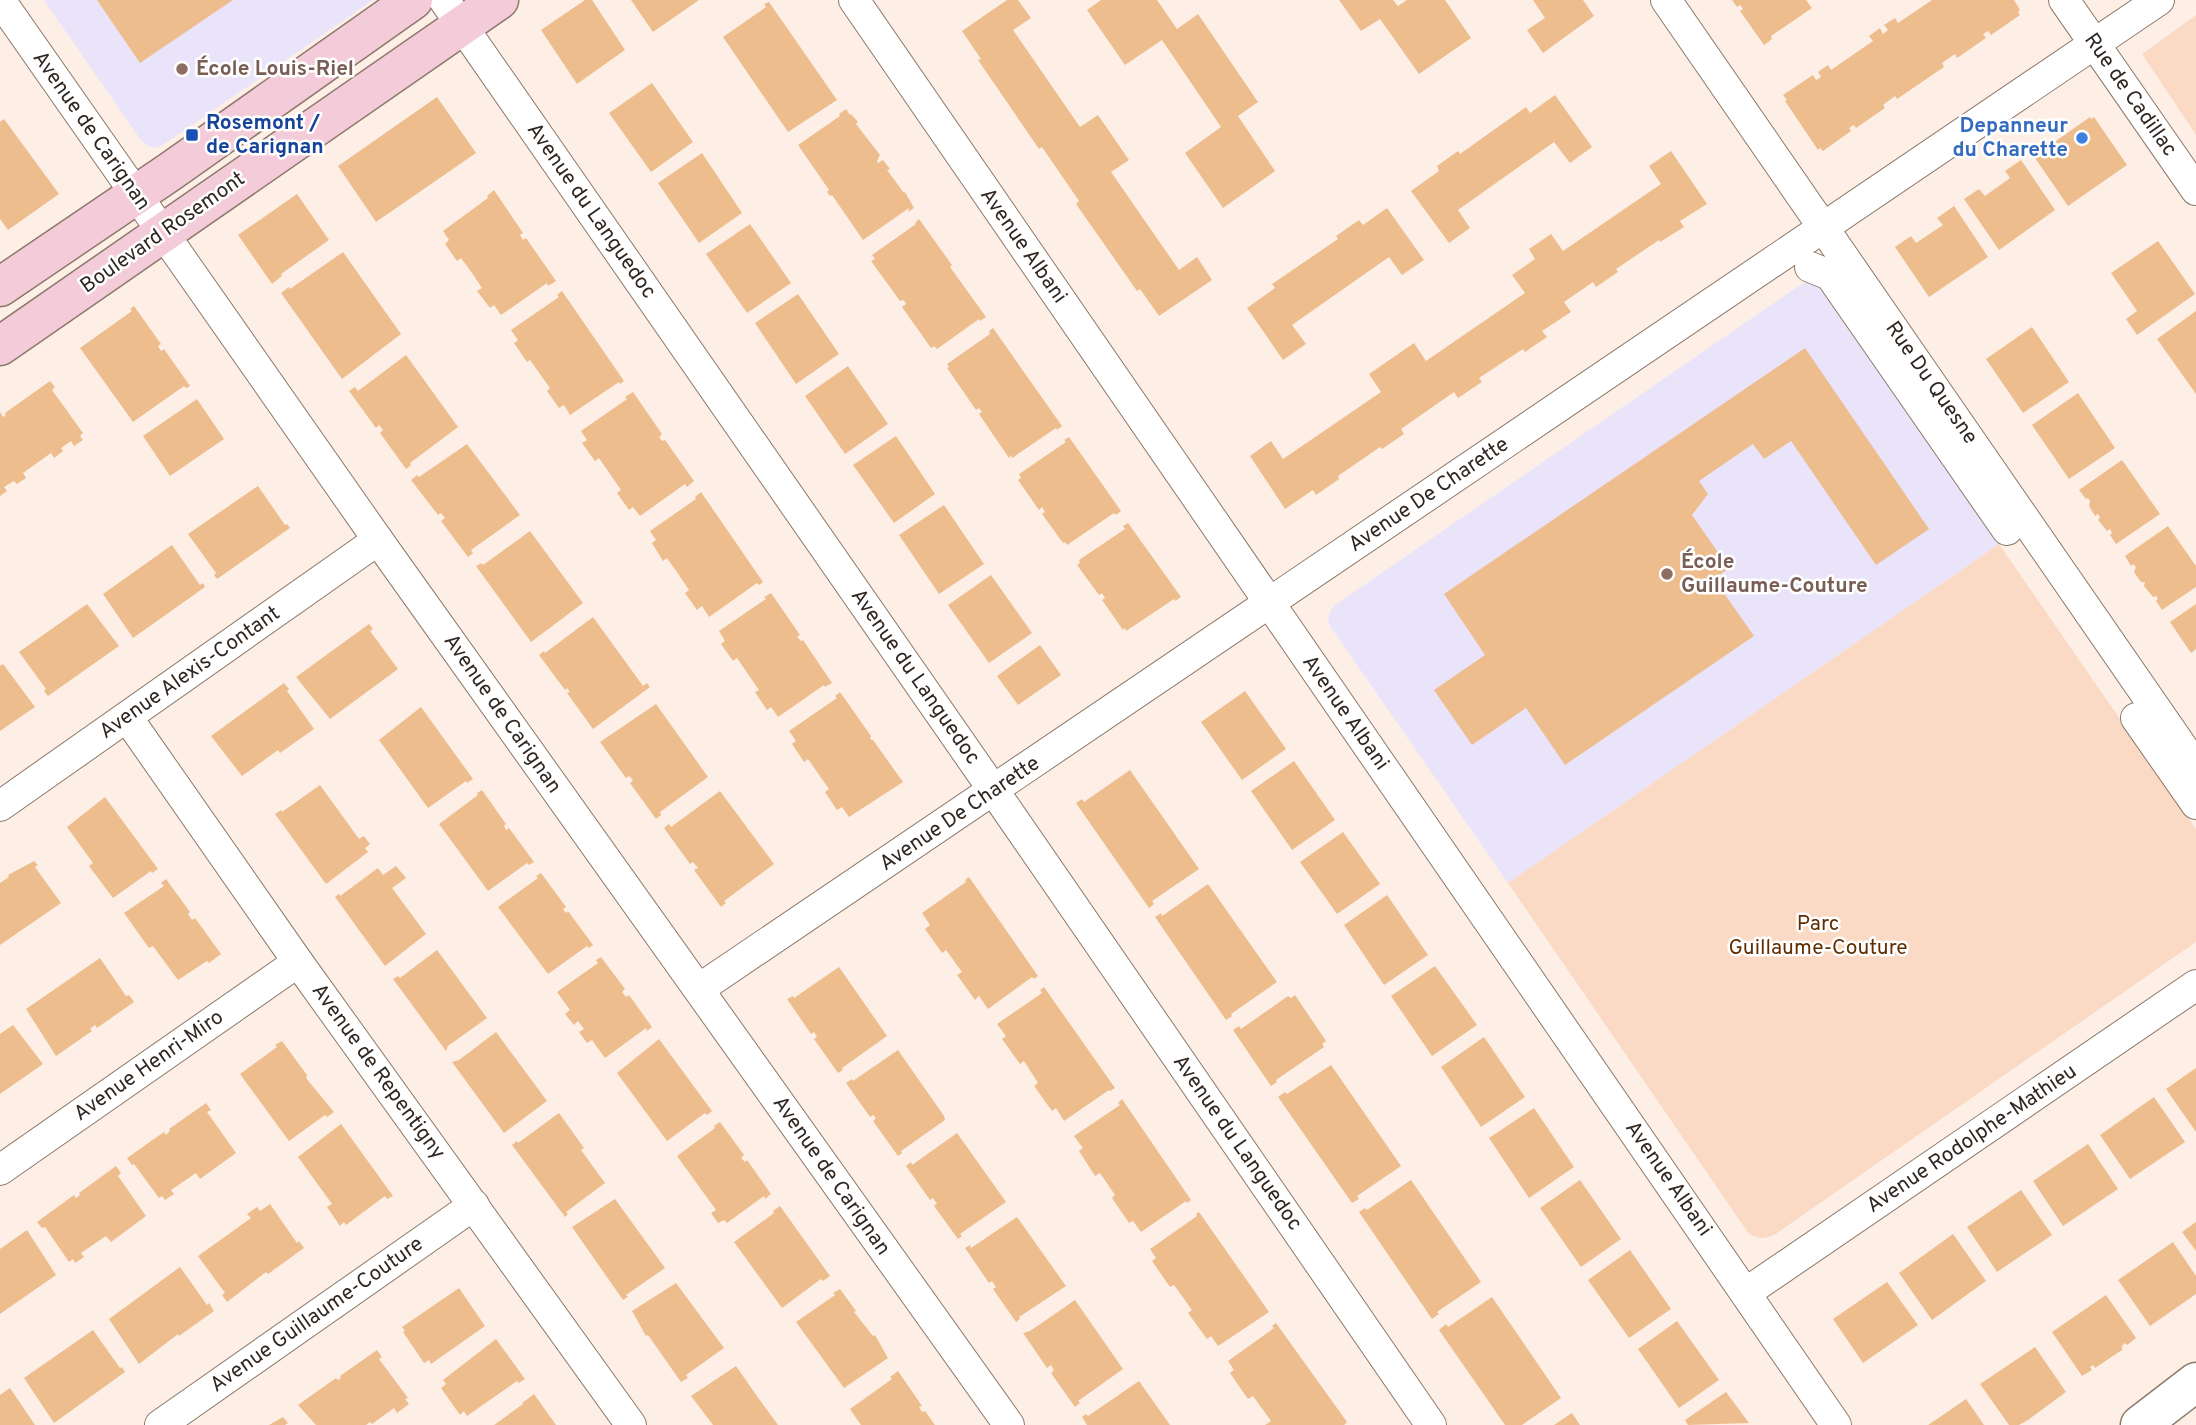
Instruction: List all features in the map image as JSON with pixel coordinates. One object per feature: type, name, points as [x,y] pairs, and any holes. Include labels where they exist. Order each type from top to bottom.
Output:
[{"type":"main road","points":[[0,287],[413,0]]},
{"type":"main road","name":"Boulevard Rosemont","points":[[0,346],[163,233],[453,13],[499,0]]},
{"type":"street","name":"Avenue de Carignan","points":[[0,0],[378,540],[1009,1425]]},
{"type":"street","name":"Avenue Albani","points":[[854,0],[1836,1425]]},
{"type":"street","name":"Rue Du Quesne","points":[[1666,0],[2196,767]]},
{"type":"street","name":"Rue de Cadillac","points":[[2064,0],[2196,190]]},
{"type":"street","name":"Avenue De Charette","points":[[699,989],[2159,0]]},
{"type":"street","name":"Avenue du Languedoc","points":[[453,13],[1431,1425]]},
{"type":"street","points":[[1810,267],[1830,275],[2196,804]]},
{"type":"street","name":"Avenue Alexis-Contant","points":[[0,806],[378,540]]},
{"type":"street","name":"Avenue de Repentigny","points":[[127,717],[298,962],[631,1425]]},
{"type":"street","name":"Avenue Henri-Miro","points":[[0,1170],[298,962]]},
{"type":"street","name":"Avenue Rodolphe-Mathieu","points":[[1746,1293],[2196,985]]},
{"type":"street","name":"Avenue Guillaume-Couture","points":[[160,1425],[474,1205]]},
{"type":"street","points":[[2140,1425],[2196,1382]]},
{"type":"shaded area","name":"École Louis-Riel","points":[[44,0],[373,0],[155,148],[140,139]]},
{"type":"shaded area","name":"École Guillaume-Couture","points":[[1808,282],[1822,288],[1999,544],[1508,883],[1330,626],[1330,611],[1335,605]]},
{"type":"green space","points":[[2196,15],[2196,135],[2142,54]]},
{"type":"green space","name":"Parc Guillaume-Couture","points":[[1999,544],[2196,829],[2196,942],[1774,1235],[1756,1237],[1749,1234],[1508,883]]},
{"type":"building","points":[[97,0],[233,0],[140,63]]},
{"type":"building","points":[[585,0],[592,0],[625,50],[577,84],[541,30]]},
{"type":"building","points":[[631,0],[699,0],[653,32]]},
{"type":"building","points":[[1007,0],[1018,0],[1031,18],[1013,30],[1080,127],[1098,115],[1129,160],[1111,172],[1179,270],[1197,257],[1212,280],[1159,316],[1140,289],[1137,291],[1076,204],[1079,201],[1042,147],[1039,149],[978,60],[981,59],[962,31]]},
{"type":"building","points":[[1101,0],[1157,0],[1177,29],[1198,14],[1258,102],[1238,116],[1275,171],[1223,208],[1185,153],[1221,127],[1162,40],[1125,65],[1087,10]]},
{"type":"building","points":[[1339,0],[1393,0],[1398,6],[1407,0],[1445,0],[1471,38],[1419,74],[1380,19],[1361,31]]},
{"type":"building","points":[[1533,0],[1583,0],[1594,16],[1543,53],[1527,30],[1545,18]]},
{"type":"building","points":[[1732,0],[1806,0],[1812,8],[1771,36],[1772,39],[1764,45],[1740,11],[1743,9],[1740,5],[1737,7]]},
{"type":"building","points":[[1932,0],[2014,0],[2020,15],[1991,35],[1988,31],[1983,34],[1986,38],[1957,58],[1955,54],[1942,63],[1944,67],[1897,99],[1895,96],[1883,105],[1885,108],[1856,128],[1854,125],[1849,128],[1851,131],[1823,151],[1820,148],[1818,150],[1783,95],[1813,75],[1818,79],[1821,77],[1818,72],[1828,65],[1831,70],[1873,41],[1869,36],[1880,28],[1883,34],[1888,30],[1884,25],[1895,18],[1898,23]]},
{"type":"building","points":[[769,2],[837,100],[788,132],[723,37],[766,7],[764,4]]},
{"type":"building","points":[[652,83],[693,142],[651,172],[609,113]]},
{"type":"building","points":[[1555,95],[1592,147],[1570,163],[1554,142],[1458,210],[1470,228],[1449,243],[1411,191],[1439,171],[1437,166],[1458,151],[1460,154],[1526,107],[1530,113]]},
{"type":"building","points":[[437,97],[476,153],[376,222],[338,166]]},
{"type":"building","points":[[846,109],[880,155],[878,163],[883,160],[914,208],[908,212],[909,208],[863,240],[832,195],[827,192],[829,190],[798,145]]},
{"type":"building","points":[[2090,117],[2094,117],[2127,165],[2068,206],[2035,158]]},
{"type":"building","points":[[4,119],[59,194],[8,230],[0,219],[0,122]]},
{"type":"building","points":[[1671,151],[1707,204],[1680,221],[1684,227],[1616,269],[1618,272],[1596,287],[1593,282],[1564,302],[1571,312],[1542,331],[1547,337],[1525,352],[1523,349],[1479,378],[1482,382],[1458,398],[1454,392],[1401,429],[1404,434],[1338,476],[1339,479],[1316,495],[1313,490],[1285,509],[1250,456],[1271,441],[1283,459],[1381,392],[1369,374],[1414,343],[1426,361],[1525,293],[1512,275],[1535,259],[1529,249],[1551,234],[1563,251],[1661,184],[1649,166]]},
{"type":"building","points":[[702,153],[742,213],[699,243],[658,183]]},
{"type":"building","points":[[2021,160],[2055,210],[1999,250],[1964,199],[1979,189],[1985,196],[2010,178],[2005,171]]},
{"type":"building","points":[[494,190],[523,233],[520,235],[523,240],[526,238],[556,281],[548,286],[547,283],[501,315],[494,305],[490,308],[477,291],[482,288],[461,258],[457,261],[445,244],[449,240],[443,231],[488,198]]},
{"type":"building","points":[[297,194],[329,240],[281,274],[272,284],[238,235]]},
{"type":"building","points":[[1954,206],[1988,257],[1929,297],[1895,247],[1911,236],[1916,243],[1943,225],[1937,218]]},
{"type":"building","points":[[1387,208],[1424,260],[1402,275],[1389,257],[1292,325],[1306,344],[1283,360],[1247,308],[1275,288],[1272,284],[1338,239],[1336,236],[1359,220],[1363,225]]},
{"type":"building","points":[[919,219],[986,317],[980,321],[979,319],[937,349],[934,346],[931,348],[902,307],[905,302],[900,301],[871,261],[875,259],[872,255],[916,224]]},
{"type":"building","points":[[750,224],[791,283],[747,313],[706,254]]},
{"type":"building","points":[[2158,241],[2195,294],[2137,335],[2126,319],[2137,311],[2111,273]]},
{"type":"building","points":[[343,252],[401,334],[342,379],[281,293]]},
{"type":"building","points":[[562,291],[624,381],[570,415],[564,405],[559,408],[547,391],[550,388],[514,343],[518,340],[511,330],[559,297],[557,295]]},
{"type":"building","points":[[798,294],[839,354],[796,384],[755,323]]},
{"type":"building","points":[[134,306],[161,344],[158,346],[161,351],[164,349],[190,386],[184,386],[133,422],[80,348],[132,311],[130,309]]},
{"type":"building","points":[[2196,311],[2196,394],[2157,339]]},
{"type":"building","points":[[2032,327],[2069,382],[2023,413],[1986,359]]},
{"type":"building","points":[[993,328],[1062,426],[1012,458],[1011,455],[1009,458],[979,414],[982,412],[979,408],[976,410],[947,368],[947,364],[990,334],[989,331]]},
{"type":"building","points":[[1805,348],[1929,529],[1876,565],[1791,441],[1764,459],[1753,444],[1699,481],[1708,494],[1692,515],[1729,568],[1714,579],[1754,636],[1565,765],[1526,708],[1472,745],[1434,690],[1485,655],[1444,594]]},
{"type":"building","points":[[406,355],[458,427],[410,463],[406,469],[380,433],[383,430],[379,425],[376,428],[349,391],[355,387],[358,391]]},
{"type":"building","points":[[848,366],[888,424],[845,454],[805,396]]},
{"type":"building","points":[[50,381],[55,387],[52,390],[83,433],[80,436],[83,440],[74,446],[71,441],[61,448],[63,451],[54,458],[51,453],[23,473],[26,478],[17,484],[14,481],[4,487],[7,491],[0,496],[0,412],[3,417]]},
{"type":"building","points":[[633,392],[662,434],[659,437],[662,441],[665,440],[694,481],[687,487],[685,484],[640,516],[633,507],[629,510],[617,493],[621,490],[599,458],[595,461],[582,443],[587,440],[581,431]]},
{"type":"building","points":[[2078,393],[2115,448],[2069,479],[2032,425]]},
{"type":"building","points":[[197,399],[224,439],[170,476],[143,436]]},
{"type":"building","points":[[896,436],[935,494],[894,523],[853,465]]},
{"type":"building","points":[[1069,437],[1121,511],[1067,545],[1042,514],[1045,512],[1042,507],[1039,510],[1018,480],[1021,478],[1019,474],[1066,442],[1064,440]]},
{"type":"building","points":[[467,444],[520,515],[471,550],[473,553],[468,557],[441,521],[445,518],[441,513],[438,515],[411,480]]},
{"type":"building","points":[[2122,460],[2160,514],[2116,544],[2110,535],[2110,529],[2107,531],[2098,520],[2098,514],[2095,516],[2089,506],[2090,501],[2079,490]]},
{"type":"building","points":[[258,486],[285,525],[290,528],[217,579],[214,575],[216,573],[188,534]]},
{"type":"building","points":[[701,492],[763,582],[759,585],[757,583],[709,617],[702,606],[697,610],[685,593],[689,590],[667,558],[663,561],[652,543],[656,540],[650,531],[696,499]]},
{"type":"building","points":[[944,505],[984,564],[939,594],[899,535]]},
{"type":"building","points":[[1128,523],[1181,597],[1126,631],[1102,600],[1105,598],[1102,593],[1099,595],[1077,565],[1079,560],[1125,529],[1123,526]]},
{"type":"building","points":[[2168,526],[2196,566],[2196,587],[2162,610],[2156,596],[2153,597],[2144,586],[2145,582],[2141,582],[2134,572],[2136,567],[2133,564],[2131,566],[2125,556]]},
{"type":"building","points":[[530,531],[583,603],[531,642],[476,566],[482,563],[483,565]]},
{"type":"building","points":[[172,545],[200,585],[203,583],[205,587],[133,638],[103,594]]},
{"type":"building","points":[[991,575],[1032,633],[989,663],[948,605]]},
{"type":"building","points":[[771,593],[800,635],[797,637],[803,640],[832,683],[825,687],[824,685],[778,717],[771,707],[767,710],[755,692],[759,690],[737,658],[733,661],[721,644],[725,641],[719,631]]},
{"type":"building","points":[[87,604],[119,646],[48,696],[44,691],[46,689],[19,652]]},
{"type":"building","points":[[2196,604],[2196,649],[2191,653],[2170,622]]},
{"type":"building","points":[[593,617],[643,686],[647,683],[650,687],[593,729],[567,693],[570,692],[567,688],[565,690],[539,655]]},
{"type":"building","points":[[369,624],[373,629],[370,631],[398,669],[330,719],[296,677]]},
{"type":"building","points":[[1040,645],[1061,675],[1018,705],[997,676]]},
{"type":"building","points":[[3,664],[35,707],[0,731],[0,666]]},
{"type":"building","points":[[284,683],[314,729],[242,776],[211,736]]},
{"type":"building","points":[[1245,691],[1286,749],[1242,780],[1201,722]]},
{"type":"building","points":[[840,692],[871,736],[870,739],[903,782],[849,817],[842,807],[837,810],[825,792],[829,789],[808,759],[804,762],[792,744],[796,741],[789,731],[837,698],[835,696]]},
{"type":"building","points":[[656,704],[708,777],[660,812],[661,815],[656,819],[630,783],[633,780],[629,776],[626,778],[600,742]]},
{"type":"building","points":[[421,707],[473,779],[467,783],[466,781],[428,808],[379,740]]},
{"type":"building","points":[[1294,761],[1335,820],[1292,850],[1251,791]]},
{"type":"building","points":[[1130,770],[1199,869],[1152,901],[1154,904],[1149,908],[1076,803],[1082,799],[1084,802]]},
{"type":"building","points":[[320,785],[359,839],[364,836],[370,844],[365,848],[368,852],[326,884],[275,814],[281,810],[282,812]]},
{"type":"building","points":[[482,790],[506,824],[506,830],[509,828],[534,862],[529,865],[527,863],[488,891],[439,824]]},
{"type":"building","points":[[720,791],[774,864],[724,901],[726,903],[721,907],[694,870],[698,868],[693,862],[690,864],[664,828],[669,824],[671,827]]},
{"type":"building","points":[[105,797],[158,869],[152,873],[151,871],[113,898],[89,866],[93,863],[67,827]]},
{"type":"building","points":[[1343,832],[1380,884],[1337,914],[1300,862]]},
{"type":"building","points":[[34,861],[38,865],[35,867],[61,903],[0,945],[0,883],[9,877],[8,875]]},
{"type":"building","points":[[396,866],[406,878],[392,888],[426,934],[385,966],[335,897],[378,868],[383,875]]},
{"type":"building","points":[[541,873],[566,907],[563,909],[566,913],[568,911],[593,945],[589,948],[587,946],[548,974],[498,907]]},
{"type":"building","points":[[969,877],[1038,976],[1034,979],[1032,977],[988,1009],[979,996],[975,1000],[957,975],[962,972],[946,950],[942,953],[925,929],[930,925],[922,913],[966,882]]},
{"type":"building","points":[[166,879],[190,912],[188,914],[192,920],[195,918],[221,954],[178,980],[153,946],[149,948],[124,913],[164,886],[161,883]]},
{"type":"building","points":[[1208,884],[1277,982],[1226,1020],[1155,917],[1161,913],[1162,916]]},
{"type":"building","points":[[1387,895],[1428,955],[1384,985],[1344,925]]},
{"type":"building","points":[[437,950],[487,1018],[448,1046],[446,1051],[393,979],[398,976],[400,978]]},
{"type":"building","points":[[601,957],[625,989],[622,992],[626,997],[629,995],[652,1027],[647,1031],[646,1028],[605,1058],[592,1040],[587,1043],[579,1032],[584,1029],[578,1021],[574,1025],[565,1014],[570,1010],[557,992],[598,963],[596,960]]},
{"type":"building","points":[[100,958],[126,996],[129,995],[134,1002],[97,1028],[95,1025],[90,1029],[92,1031],[56,1056],[26,1009]]},
{"type":"building","points":[[1435,966],[1477,1025],[1432,1056],[1391,996]]},
{"type":"building","points":[[839,967],[887,1036],[838,1073],[814,1039],[817,1037],[814,1032],[811,1034],[787,999],[793,996],[794,998]]},
{"type":"building","points":[[1044,987],[1115,1088],[1064,1121],[1056,1108],[1052,1111],[1034,1086],[1038,1083],[1024,1061],[1020,1064],[1002,1039],[1006,1036],[997,1024],[1042,993],[1040,990]]},
{"type":"building","points":[[1295,995],[1326,1041],[1322,1044],[1324,1047],[1271,1086],[1233,1030],[1239,1026],[1241,1029],[1288,996],[1291,998]]},
{"type":"building","points":[[13,1025],[43,1064],[0,1094],[0,1034]]},
{"type":"building","points":[[496,1032],[547,1101],[504,1133],[452,1062],[459,1060]]},
{"type":"building","points":[[1484,1037],[1525,1097],[1481,1127],[1441,1067]]},
{"type":"building","points":[[659,1039],[712,1111],[707,1115],[705,1113],[667,1141],[617,1073]]},
{"type":"building","points":[[282,1041],[307,1075],[306,1078],[334,1112],[327,1117],[325,1115],[289,1141],[240,1074]]},
{"type":"building","points":[[898,1050],[945,1120],[901,1151],[898,1156],[873,1121],[876,1118],[873,1115],[870,1117],[846,1083]]},
{"type":"building","points":[[1331,1065],[1401,1166],[1357,1196],[1359,1199],[1352,1203],[1278,1097]]},
{"type":"building","points":[[2196,1068],[2196,1132],[2166,1089]]},
{"type":"building","points":[[2154,1097],[2185,1142],[2130,1179],[2100,1135]]},
{"type":"building","points":[[1122,1099],[1191,1200],[1141,1232],[1133,1221],[1129,1223],[1112,1198],[1115,1195],[1100,1173],[1095,1176],[1079,1151],[1083,1148],[1074,1136],[1120,1105],[1118,1103]]},
{"type":"building","points":[[206,1103],[211,1110],[207,1112],[236,1153],[200,1179],[196,1173],[171,1190],[174,1194],[165,1200],[162,1196],[159,1198],[127,1158],[164,1132],[166,1135],[169,1129]]},
{"type":"building","points":[[1534,1108],[1574,1167],[1529,1198],[1489,1138]]},
{"type":"building","points":[[559,1113],[605,1183],[566,1212],[568,1214],[565,1217],[512,1145]]},
{"type":"building","points":[[720,1122],[744,1155],[741,1158],[745,1162],[747,1160],[771,1194],[765,1199],[764,1196],[727,1223],[724,1220],[718,1223],[711,1213],[716,1210],[677,1156]]},
{"type":"building","points":[[341,1124],[393,1196],[387,1199],[385,1196],[346,1225],[344,1222],[340,1226],[327,1207],[332,1204],[298,1157]]},
{"type":"building","points":[[957,1133],[1006,1202],[960,1234],[962,1236],[958,1239],[934,1206],[937,1203],[933,1198],[930,1200],[906,1166],[911,1162],[912,1165]]},
{"type":"building","points":[[2088,1144],[2118,1189],[2063,1226],[2033,1181]]},
{"type":"building","points":[[116,1166],[121,1173],[118,1176],[146,1216],[111,1242],[106,1236],[81,1253],[84,1257],[75,1263],[73,1259],[69,1262],[45,1227],[42,1228],[37,1222],[74,1195],[76,1198]]},
{"type":"building","points":[[1411,1180],[1481,1282],[1437,1312],[1439,1314],[1432,1319],[1359,1212],[1365,1208],[1367,1210]]},
{"type":"building","points":[[1580,1180],[1621,1239],[1581,1267],[1540,1208]]},
{"type":"building","points":[[2021,1190],[2052,1235],[1997,1272],[1967,1227]]},
{"type":"building","points":[[615,1199],[665,1268],[626,1295],[628,1297],[623,1300],[572,1227]]},
{"type":"building","points":[[270,1204],[297,1243],[299,1241],[304,1248],[268,1274],[266,1272],[227,1302],[222,1295],[225,1293],[198,1256],[251,1218],[247,1214],[257,1207],[260,1211]]},
{"type":"building","points":[[780,1206],[830,1276],[823,1281],[821,1279],[782,1308],[734,1242]]},
{"type":"building","points":[[1199,1212],[1269,1312],[1218,1346],[1211,1336],[1207,1339],[1188,1313],[1192,1310],[1174,1285],[1170,1287],[1152,1261],[1156,1258],[1150,1249]]},
{"type":"building","points":[[1017,1217],[1066,1286],[1019,1317],[1016,1322],[993,1289],[996,1287],[992,1281],[989,1283],[965,1248],[970,1245],[971,1248]]},
{"type":"building","points":[[2196,1222],[2196,1251],[2182,1232]]},
{"type":"building","points":[[27,1230],[56,1275],[0,1314],[0,1249]]},
{"type":"building","points":[[1953,1234],[1986,1281],[1932,1320],[1899,1273]]},
{"type":"building","points":[[2173,1242],[2196,1276],[2196,1294],[2150,1326],[2118,1280]]},
{"type":"building","points":[[1630,1250],[1671,1309],[1629,1338],[1588,1280]]},
{"type":"building","points":[[180,1267],[214,1311],[139,1364],[109,1319]]},
{"type":"building","points":[[1887,1282],[1918,1325],[1863,1363],[1833,1319]]},
{"type":"building","points":[[676,1283],[724,1348],[686,1375],[688,1378],[681,1382],[648,1335],[646,1336],[632,1311]]},
{"type":"building","points":[[459,1288],[485,1326],[431,1364],[429,1360],[424,1363],[402,1327]]},
{"type":"building","points":[[840,1289],[856,1311],[854,1312],[873,1336],[875,1335],[888,1358],[844,1388],[796,1322]]},
{"type":"building","points":[[2106,1295],[2136,1338],[2127,1345],[2125,1343],[2122,1350],[2095,1368],[2093,1365],[2090,1367],[2092,1370],[2082,1376],[2052,1332]]},
{"type":"building","points":[[1492,1297],[1561,1398],[1522,1425],[1505,1425],[1439,1330],[1446,1324],[1448,1327]]},
{"type":"building","points":[[1075,1300],[1123,1369],[1078,1401],[1080,1403],[1075,1407],[1051,1373],[1054,1370],[1051,1365],[1047,1368],[1023,1333]]},
{"type":"building","points":[[1677,1321],[1719,1380],[1679,1408],[1638,1349]]},
{"type":"building","points":[[1276,1323],[1347,1422],[1344,1425],[1265,1425],[1271,1421],[1253,1396],[1248,1399],[1230,1373],[1234,1370],[1228,1361],[1274,1328],[1272,1326]]},
{"type":"building","points":[[93,1330],[125,1372],[54,1423],[24,1378]]},
{"type":"building","points":[[496,1339],[525,1379],[519,1383],[517,1381],[467,1416],[464,1411],[460,1415],[441,1388],[446,1384],[443,1380]]},
{"type":"building","points":[[2035,1347],[2066,1392],[2028,1420],[2019,1425],[2009,1425],[1980,1384]]},
{"type":"building","points":[[377,1350],[382,1357],[379,1359],[408,1398],[405,1399],[409,1404],[397,1413],[394,1408],[372,1424],[316,1425],[298,1405],[336,1378],[341,1378],[340,1376]]},
{"type":"building","points":[[736,1366],[778,1425],[713,1425],[691,1396]]},
{"type":"building","points":[[898,1371],[922,1406],[919,1407],[922,1412],[925,1411],[935,1425],[861,1425],[850,1409],[892,1379],[890,1377]]},
{"type":"building","points":[[1139,1381],[1170,1425],[1087,1425],[1082,1417],[1086,1414],[1088,1416]]},
{"type":"building","points":[[10,1388],[35,1425],[0,1425],[0,1395]]},
{"type":"building","points":[[1726,1392],[1749,1423],[1688,1425],[1685,1420]]},
{"type":"building","points":[[534,1394],[556,1425],[494,1425],[523,1404]]},
{"type":"building","points":[[1966,1399],[1984,1425],[1928,1425],[1940,1417]]},
{"type":"building","points":[[1572,1413],[1580,1425],[1554,1425]]},
{"type":"building","points":[[283,1417],[288,1423],[285,1425],[269,1425]]},
{"type":"place","name":"École Louis-Riel","points":[[182,69]]},
{"type":"place","name":"Rosemont / de Carignan","points":[[192,135]]},
{"type":"place","name":"Depanneur du Charette","points":[[2082,138]]},
{"type":"place","name":"École Guillaume-Couture","points":[[1667,574]]}]
